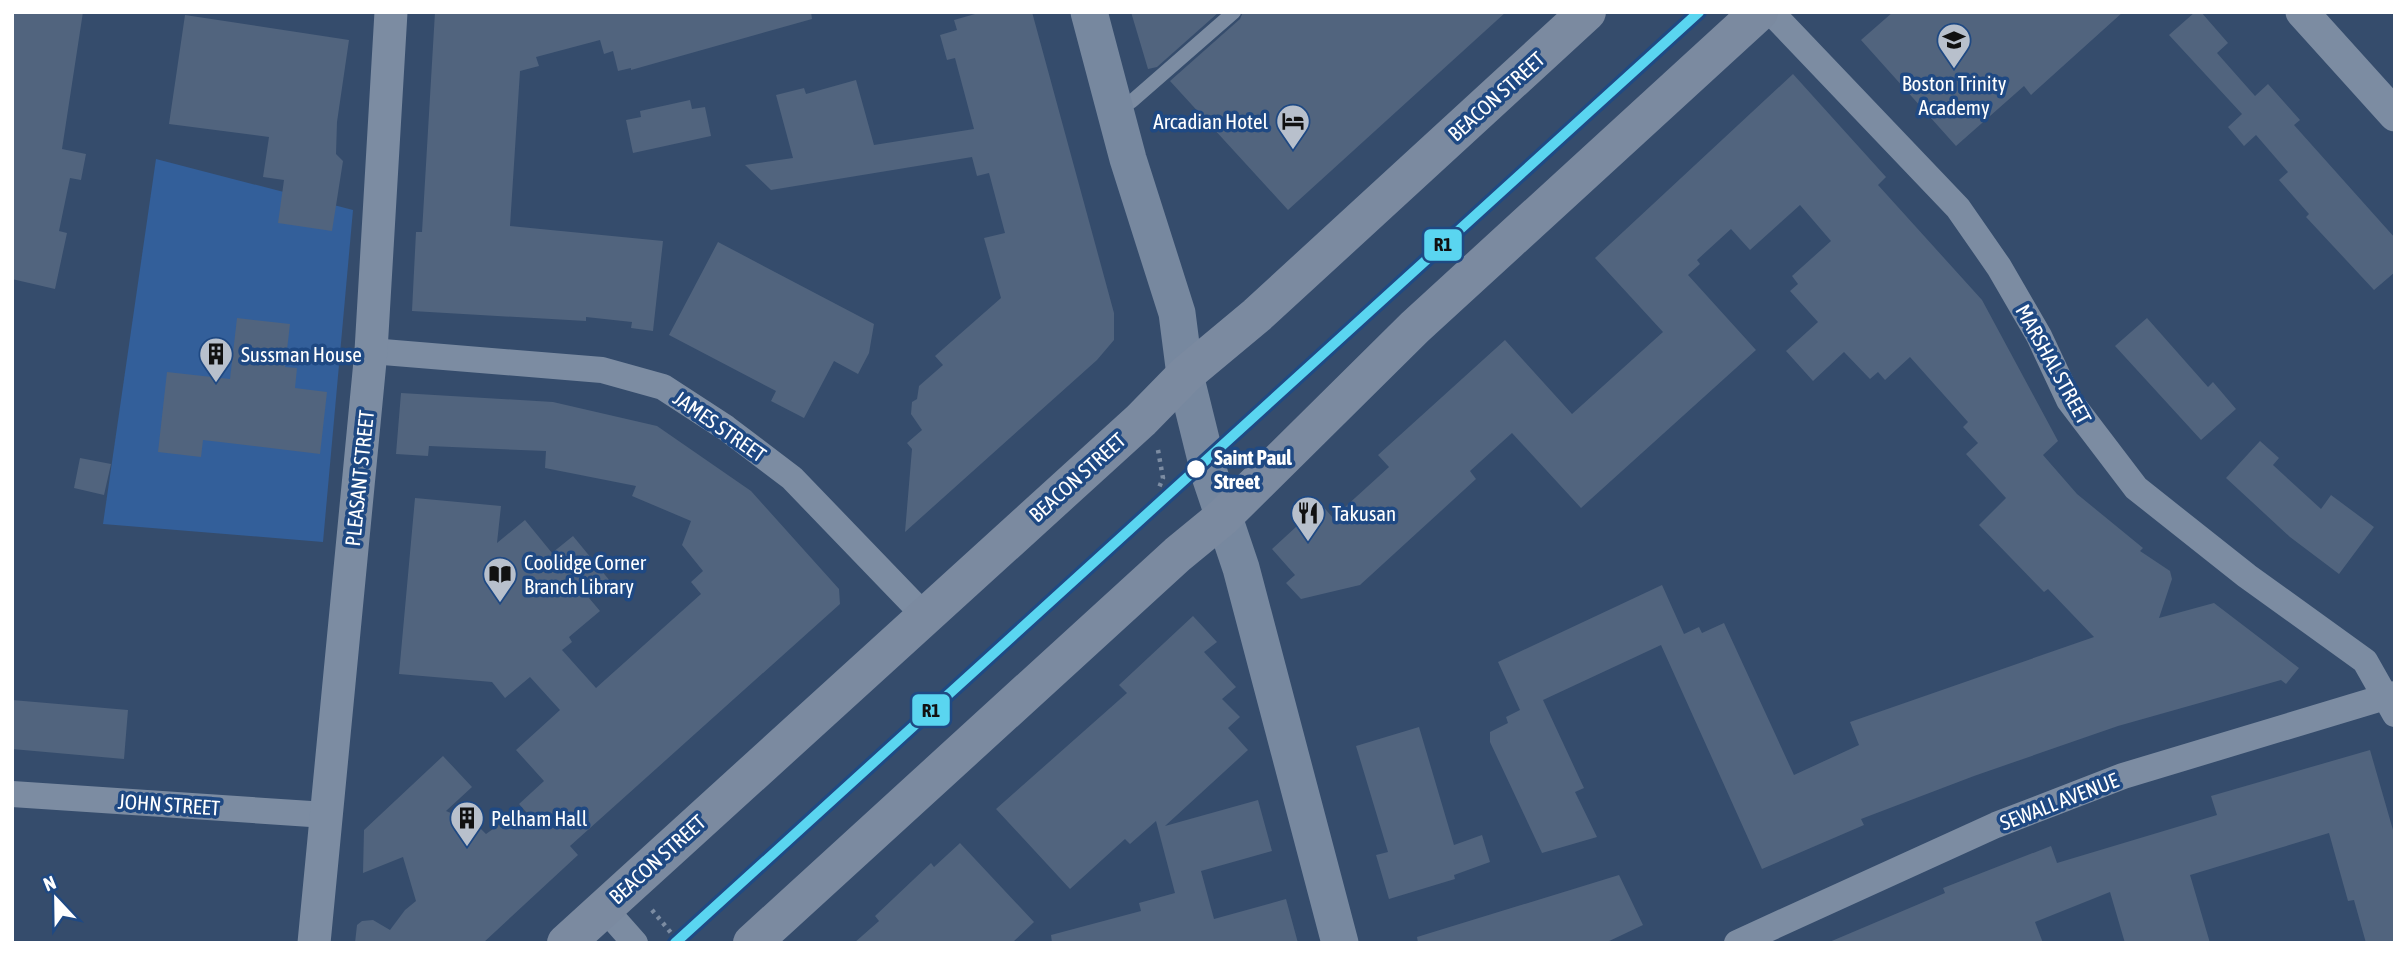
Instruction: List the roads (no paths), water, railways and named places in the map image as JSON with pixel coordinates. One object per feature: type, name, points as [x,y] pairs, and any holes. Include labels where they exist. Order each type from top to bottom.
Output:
[{"type":"main road","points":[[1089,12],[1115,111],[1177,313],[1185,376],[1223,517],[1241,568],[1340,943]]},
{"type":"main road","name":"BEACON STREET","points":[[566,943],[1587,12]]},
{"type":"main road","points":[[752,943],[1178,554],[1223,517],[1386,354],[1759,12]]},
{"type":"street","name":"PLEASANT STREET","points":[[314,943],[371,351],[391,12]]},
{"type":"street","name":"MARSHAL STREET","points":[[1771,12],[1958,208],[2006,279],[2039,336],[2069,400],[2136,488],[2247,576],[2365,661],[2392,702]]},
{"type":"street","points":[[2302,12],[2395,115]]},
{"type":"street","name":"JAMES STREET","points":[[371,351],[602,370],[663,387],[726,428],[792,478],[925,615]]},
{"type":"street","name":"SEWALL AVENUE","points":[[1737,943],[1996,825],[2123,776],[2281,726],[2392,702]]},
{"type":"street","name":"JOHN STREET","points":[[12,794],[326,815]]},
{"type":"street","points":[[604,908],[635,943]]},
{"type":"lane","points":[[1115,111],[1132,101],[1234,12]]},
{"type":"place","name":"Boston Trinity Academy","points":[[1954,70]]},
{"type":"place","name":"Arcadian Hotel","points":[[1293,151]]},
{"type":"place","name":"Sussman House","points":[[216,384]]},
{"type":"place","name":"Saint Paul Street","points":[[1196,469]]},
{"type":"place","name":"Takusan","points":[[1308,543]]},
{"type":"place","name":"Coolidge Corner Branch Library","points":[[500,604]]},
{"type":"place","name":"Pelham Hall","points":[[467,848]]}]
